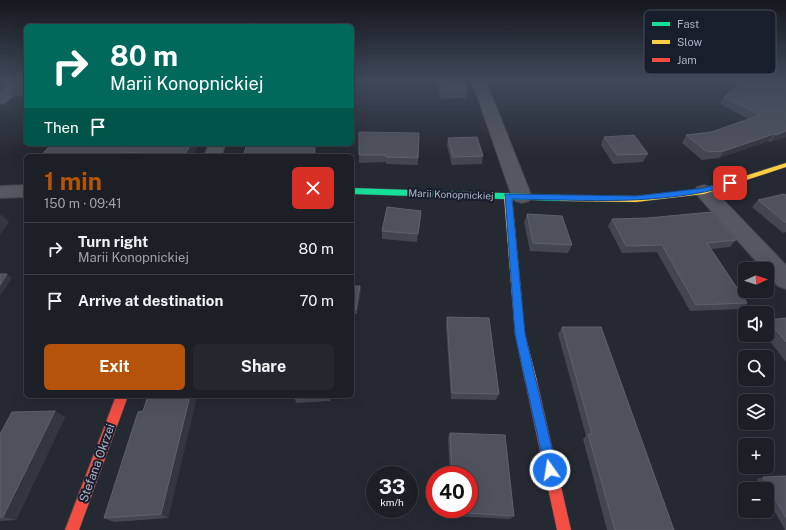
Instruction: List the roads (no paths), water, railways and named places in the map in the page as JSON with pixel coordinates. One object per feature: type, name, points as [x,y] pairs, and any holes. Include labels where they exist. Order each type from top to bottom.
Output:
[{"type":"street","points":[[487,106],[515,197],[520,334],[564,530]]},
{"type":"street","name":"Marii Konopnickiej","points":[[354,191],[515,197],[636,199],[704,191],[786,165]]},
{"type":"street","points":[[0,192],[24,191]]},
{"type":"street","points":[[704,191],[786,280]]},
{"type":"street","name":"Stefana Okrzei","points":[[72,530],[121,398]]}]
